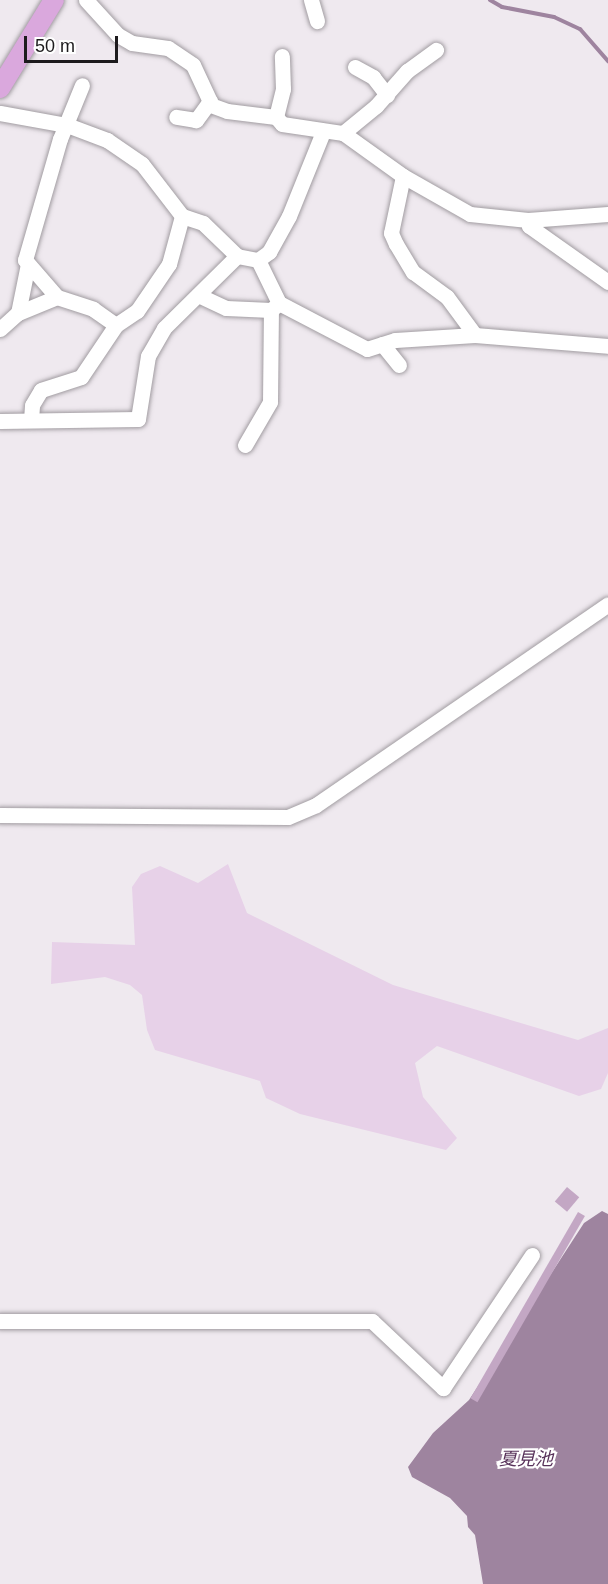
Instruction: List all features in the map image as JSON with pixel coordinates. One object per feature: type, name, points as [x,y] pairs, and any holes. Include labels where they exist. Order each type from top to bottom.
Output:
[{"type":"main road","points":[[0,88],[54,0]]},
{"type":"street","points":[[86,0],[118,35],[132,43],[168,48],[185,57],[193,65],[208,104],[227,111],[276,117],[282,124],[323,132],[343,133],[403,176],[470,214],[528,220],[608,214]]},
{"type":"street","points":[[311,0],[317,21]]},
{"type":"street","points":[[343,133],[387,94],[407,71],[436,50]]},
{"type":"street","points":[[276,117],[283,89],[282,56]]},
{"type":"street","points":[[355,67],[373,77],[387,94]]},
{"type":"street","points":[[82,85],[27,242],[25,260],[57,297],[93,309],[116,325]]},
{"type":"street","points":[[176,117],[196,120],[208,104]]},
{"type":"street","points":[[0,113],[67,126],[107,140],[142,164],[182,216],[203,223],[237,256],[258,260],[269,252],[289,216],[323,132]]},
{"type":"street","points":[[403,176],[391,233],[393,239],[413,272],[447,297],[475,335]]},
{"type":"street","points":[[31,420],[32,405],[41,390],[81,377],[116,325],[137,311],[169,264],[182,216]]},
{"type":"street","points":[[528,220],[529,226],[608,282]]},
{"type":"street","points":[[0,421],[138,419],[148,356],[164,328],[237,256]]},
{"type":"street","points":[[245,445],[270,402],[275,307],[258,260]]},
{"type":"street","points":[[18,313],[28,264]]},
{"type":"street","points":[[198,295],[226,308],[275,307],[367,349],[382,344],[475,335],[608,346]]},
{"type":"street","points":[[0,329],[18,313],[57,297]]},
{"type":"street","points":[[382,344],[399,365]]},
{"type":"street","points":[[0,814],[288,817],[316,805],[608,604]]},
{"type":"street","points":[[0,1321],[372,1321],[443,1388],[532,1255]]},
{"type":"shaded area","points":[[228,864],[247,913],[393,985],[578,1040],[608,1028],[608,1073],[601,1089],[579,1096],[437,1046],[415,1063],[423,1097],[457,1138],[446,1150],[300,1114],[266,1098],[260,1081],[155,1050],[147,1030],[142,995],[130,985],[105,977],[51,984],[52,942],[135,945],[132,887],[141,874],[160,866],[198,883]]},
{"type":"water","name":"夏見池","points":[[602,1211],[608,1214],[608,1584],[483,1584],[475,1535],[468,1527],[467,1516],[450,1498],[412,1477],[408,1467],[433,1433],[469,1400],[584,1223]]},
{"type":"building","points":[[567,1187],[579,1197],[567,1212],[555,1202]]},
{"type":"building","points":[[578,1212],[585,1216],[477,1402],[470,1398]]},
{"type":"waterway","points":[[490,0],[502,7],[554,17],[580,29],[608,61]]}]
